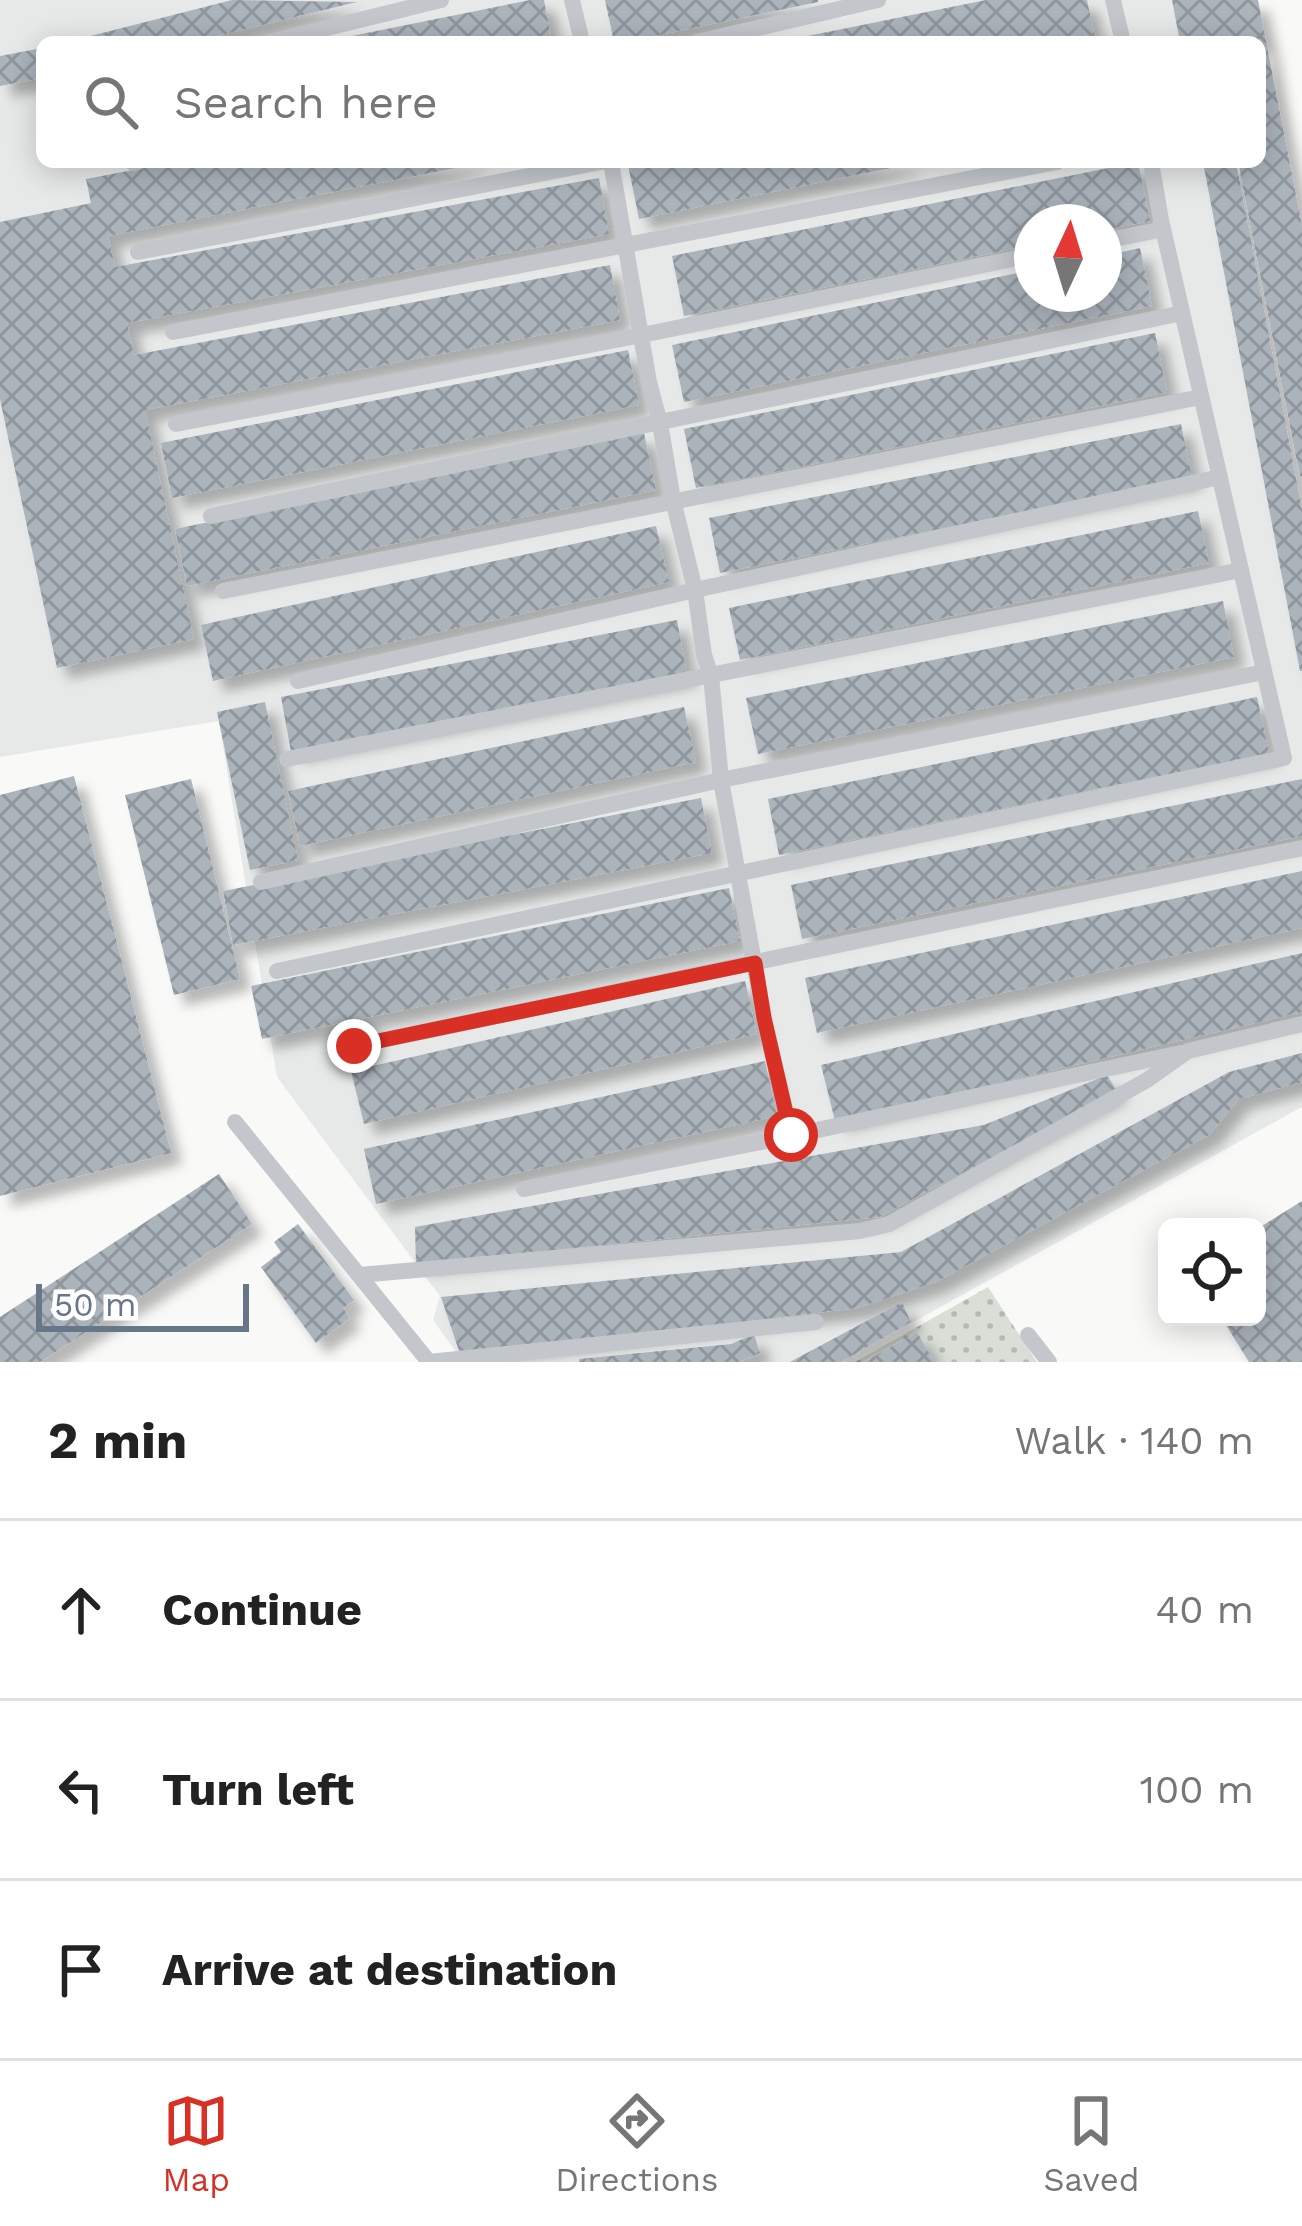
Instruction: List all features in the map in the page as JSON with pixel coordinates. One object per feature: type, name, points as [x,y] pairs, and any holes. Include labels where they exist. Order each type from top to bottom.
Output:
[{"type":"lane","points":[[294,36],[441,0]]},
{"type":"lane","points":[[572,0],[581,36]]},
{"type":"lane","points":[[723,36],[878,0]]},
{"type":"lane","points":[[1113,0],[1122,36]]},
{"type":"lane","points":[[139,252],[570,168]]},
{"type":"lane","points":[[612,168],[649,382],[711,676],[721,780],[764,1018],[791,1135]]},
{"type":"lane","points":[[173,332],[1026,168]]},
{"type":"lane","points":[[277,971],[1284,758],[1152,168]]},
{"type":"lane","points":[[1122,237],[1163,229]]},
{"type":"lane","points":[[176,424],[1014,259]]},
{"type":"lane","points":[[211,516],[1182,313]]},
{"type":"lane","points":[[223,591],[1202,398]]},
{"type":"lane","points":[[298,681],[1220,477]]},
{"type":"lane","points":[[287,759],[1241,570]]},
{"type":"lane","points":[[261,882],[721,780],[1264,672]]},
{"type":"lane","points":[[354,1046],[1302,848]]},
{"type":"lane","points":[[524,1189],[1302,1024]]},
{"type":"lane","points":[[359,1275],[860,1231],[889,1224],[1147,1080],[1188,1051]]},
{"type":"lane","points":[[235,1122],[429,1362],[816,1322]]},
{"type":"lane","points":[[1028,1335],[1049,1362]]},
{"type":"shaded area","points":[[0,0],[1205,0],[1212,36],[36,36],[36,168],[1237,168],[1302,511],[1302,1107],[841,1362],[463,1362],[433,1320],[440,1296],[277,1077],[219,721],[0,757]]},
{"type":"shaded area","points":[[988,1287],[1037,1362],[855,1362]]},
{"type":"building","points":[[232,0],[357,2],[217,36],[91,36]]},
{"type":"building","points":[[544,0],[551,36],[352,36]]},
{"type":"building","points":[[605,0],[818,0],[655,36],[613,36]]},
{"type":"building","points":[[986,0],[1087,0],[1095,36],[808,36]]},
{"type":"building","points":[[1172,0],[1258,0],[1265,36],[1179,36]]},
{"type":"building","points":[[1266,41],[1302,226],[1300,477],[1239,168],[1266,168]]},
{"type":"building","points":[[36,49],[36,79],[0,86],[0,56]]},
{"type":"building","points":[[144,168],[456,168],[108,236],[115,267],[599,178],[609,234],[127,323],[134,355],[610,265],[620,320],[145,410],[194,639],[57,668],[0,399],[0,222],[91,203],[86,179]]},
{"type":"building","points":[[629,168],[890,168],[639,219]]},
{"type":"building","points":[[1108,168],[1139,168],[1150,221],[1122,226],[1122,204],[1014,204],[1014,249],[684,316],[672,256]]},
{"type":"building","points":[[1204,168],[1237,168],[1302,510],[1300,671]]},
{"type":"building","points":[[1140,248],[1152,306],[684,402],[672,345],[1014,274],[1014,312],[1122,312],[1122,252]]},
{"type":"building","points":[[1155,333],[1167,392],[696,488],[684,429]]},
{"type":"building","points":[[628,350],[639,405],[172,498],[161,443]]},
{"type":"building","points":[[1181,424],[1192,478],[720,573],[709,518]]},
{"type":"building","points":[[644,433],[656,490],[187,586],[175,529]]},
{"type":"building","points":[[1198,511],[1209,563],[740,660],[729,608]]},
{"type":"building","points":[[656,526],[669,582],[213,681],[201,625]]},
{"type":"building","points":[[1223,601],[1234,657],[758,754],[746,698]]},
{"type":"building","points":[[677,620],[687,675],[291,752],[281,697]]},
{"type":"building","points":[[1257,697],[1269,753],[779,855],[768,799]]},
{"type":"building","points":[[265,702],[298,860],[250,870],[217,712]]},
{"type":"building","points":[[684,707],[696,762],[300,846],[288,791]]},
{"type":"building","points":[[74,776],[171,1153],[0,1196],[0,795]]},
{"type":"building","points":[[191,779],[240,979],[174,995],[125,795]]},
{"type":"building","points":[[1302,779],[1302,836],[802,939],[791,885]]},
{"type":"building","points":[[701,798],[712,853],[233,945],[223,891]]},
{"type":"building","points":[[1302,871],[1302,928],[817,1033],[805,978]]},
{"type":"building","points":[[729,888],[740,941],[262,1039],[251,986]]},
{"type":"building","points":[[1302,953],[1302,1012],[835,1121],[821,1065]]},
{"type":"building","points":[[745,981],[757,1034],[364,1124],[351,1071]]},
{"type":"building","points":[[1302,1053],[1302,1082],[1239,1099],[1209,1135],[936,1282],[857,1308],[463,1355],[441,1297],[901,1252],[1229,1072]]},
{"type":"building","points":[[765,1061],[777,1116],[376,1204],[364,1149]]},
{"type":"building","points":[[1107,1075],[1117,1091],[879,1217],[416,1264],[415,1227],[984,1125]]},
{"type":"building","points":[[219,1174],[252,1224],[40,1362],[0,1362],[0,1317]]},
{"type":"building","points":[[1302,1201],[1302,1362],[1249,1362],[1227,1326],[1266,1326],[1266,1223]]},
{"type":"building","points":[[298,1224],[354,1300],[343,1308],[350,1318],[316,1343],[261,1267],[281,1252],[274,1242]]},
{"type":"building","points":[[902,1302],[911,1322],[841,1362],[790,1362]]},
{"type":"building","points":[[917,1332],[934,1362],[864,1362]]},
{"type":"building","points":[[754,1334],[760,1353],[739,1362],[579,1362],[731,1344]]},
{"type":"route","points":[[354,1046],[755,963],[791,1135]]}]
